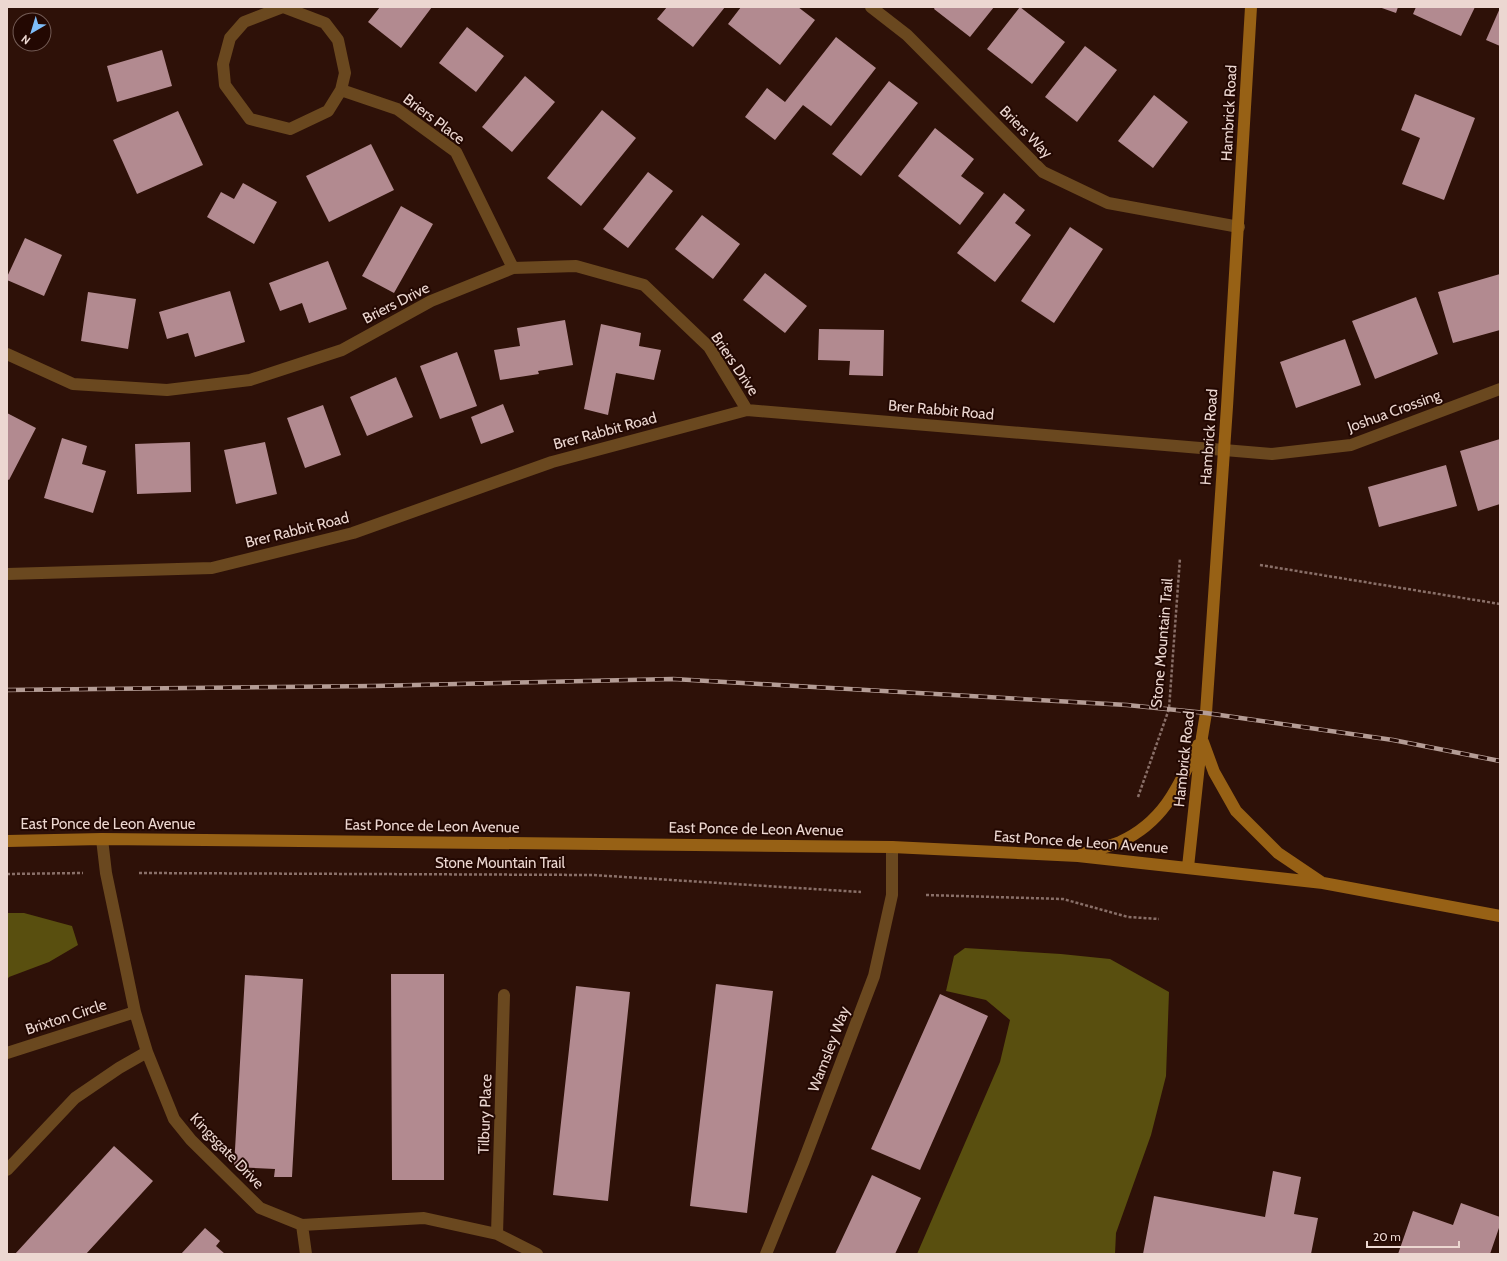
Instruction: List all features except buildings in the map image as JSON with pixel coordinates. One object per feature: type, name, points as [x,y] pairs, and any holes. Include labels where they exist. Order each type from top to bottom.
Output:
[{"type":"main road","name":"Hambrick Road","points":[[1188,868],[1206,705],[1239,227],[1251,7]]},
{"type":"main road","points":[[1078,856],[1120,842],[1137,832],[1158,816],[1178,788],[1202,737]]},
{"type":"main road","points":[[1202,737],[1214,772],[1236,811],[1278,852],[1323,884]]},
{"type":"main road","name":"East Ponce de Leon Avenue","points":[[7,840],[102,839],[892,847],[1078,856],[1323,884],[1500,916]]},
{"type":"street","points":[[283,7],[325,23],[338,40],[345,73],[341,90],[328,111],[290,129],[250,119],[225,85],[223,64],[230,38],[244,22],[283,7]]},
{"type":"street","name":"Briers Way","points":[[871,7],[907,35],[1043,172],[1108,203],[1239,227]]},
{"type":"street","name":"Briers Place","points":[[341,90],[397,109],[456,152],[513,268]]},
{"type":"street","name":"Briers Drive","points":[[7,354],[73,384],[167,390],[250,380],[342,350],[432,302],[513,268],[576,266],[644,286],[709,347],[746,410]]},
{"type":"street","name":"Joshua Crossing","points":[[1224,450],[1272,454],[1351,446],[1500,389]]},
{"type":"street","name":"Brer Rabbit Road","points":[[7,574],[212,568],[353,533],[552,462],[746,410],[1224,450]]},
{"type":"street","name":"Kingsgate Drive","points":[[102,839],[106,873],[135,1012],[148,1052],[174,1119],[191,1140],[260,1208],[302,1225],[424,1218],[497,1234],[537,1254]]},
{"type":"street","name":"Wamsley Way","points":[[766,1254],[803,1163],[874,976],[892,895],[892,847]]},
{"type":"street","name":"Tilbury Place","points":[[497,1234],[504,995]]},
{"type":"street","name":"Brixton Circle","points":[[7,1053],[135,1012]]},
{"type":"street","points":[[7,1170],[75,1098],[119,1068],[148,1052]]},
{"type":"street","points":[[302,1225],[306,1254]]},
{"type":"path","name":"Stone Mountain Trail","points":[[1138,797],[1169,709],[1180,558]]},
{"type":"path","points":[[1260,565],[1500,604]]},
{"type":"path","points":[[7,874],[84,873]]},
{"type":"path","name":"Stone Mountain Trail","points":[[139,873],[593,874],[861,892]]},
{"type":"path","points":[[926,896],[1063,899],[1128,917],[1159,919]]},
{"type":"shaded area","points":[[7,913],[24,913],[72,926],[78,945],[49,962],[9,977],[7,980]]},
{"type":"shaded area","points":[[965,948],[1061,954],[1110,959],[1169,992],[1166,1076],[1151,1135],[1116,1233],[1115,1254],[917,1254],[1000,1062],[1010,1020],[986,1000],[946,991],[954,956]]},
{"type":"railway","points":[[7,690],[373,686],[673,679],[1127,705],[1206,713],[1393,740],[1500,761]]}]
